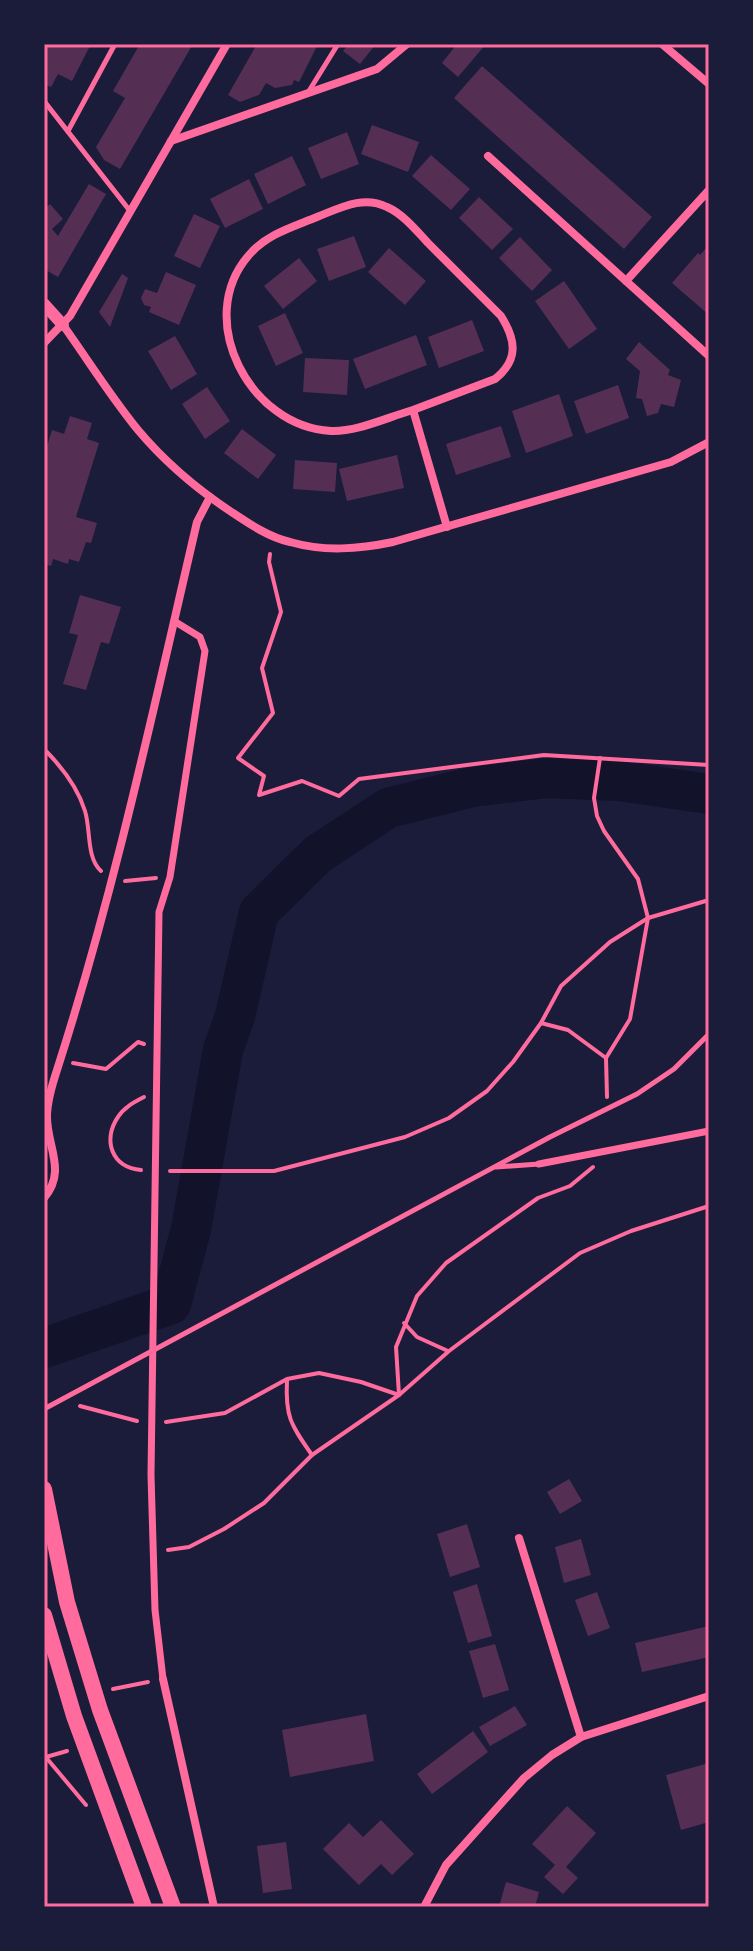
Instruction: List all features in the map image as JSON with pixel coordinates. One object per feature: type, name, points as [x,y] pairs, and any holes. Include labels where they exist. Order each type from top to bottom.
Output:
[{"type":"highway","points":[[44,1489],[67,1602],[100,1710],[173,1907]]},
{"type":"highway","points":[[44,1615],[74,1716],[144,1907]]},
{"type":"street","points":[[44,343],[63,325],[227,44]]},
{"type":"street","points":[[171,141],[377,69],[407,44]]},
{"type":"street","points":[[662,44],[709,84]]},
{"type":"street","points":[[488,156],[709,356]]},
{"type":"street","points":[[626,281],[709,190]]},
{"type":"street","points":[[355,203],[380,204],[402,217],[501,316],[511,333],[513,347],[504,372],[495,379],[413,410],[334,431],[303,426],[275,412],[263,402],[242,370],[229,340],[226,319],[226,299],[232,281],[250,253],[273,235],[355,203]]},
{"type":"street","points":[[44,304],[63,325],[137,429],[157,451],[210,497],[249,523],[278,538],[326,549],[371,546],[447,527],[671,462],[709,442]]},
{"type":"street","points":[[413,410],[447,527]]},
{"type":"street","points":[[44,1198],[51,1188],[56,1170],[46,1119],[51,1086],[108,900],[197,522],[210,497]]},
{"type":"street","points":[[174,621],[200,637],[205,651],[170,877],[159,912],[152,1552],[163,1679],[214,1907]]},
{"type":"street","points":[[539,1164],[709,1131]]},
{"type":"street","points":[[519,1538],[581,1737]]},
{"type":"street","points":[[424,1907],[446,1865],[524,1778],[552,1755],[581,1737],[709,1696]]},
{"type":"lane","points":[[68,131],[115,44]]},
{"type":"lane","points":[[308,93],[338,44]]},
{"type":"lane","points":[[44,101],[131,211]]},
{"type":"lane","points":[[44,1409],[659,1080],[709,1034]]},
{"type":"lane","points":[[493,1168],[539,1164]]},
{"type":"path","points":[[270,554],[269,562],[281,612],[262,668],[273,713],[238,758],[264,776],[259,795],[302,781],[339,796],[359,779],[544,755],[709,765]]},
{"type":"path","points":[[44,749],[70,781],[84,809],[95,866]]},
{"type":"path","points":[[600,758],[594,798],[597,816],[638,879],[648,918],[630,1019],[606,1058],[607,1109]]},
{"type":"path","points":[[140,879],[160,877]]},
{"type":"path","points":[[160,1171],[274,1171],[405,1137],[449,1118],[487,1091],[541,1023],[561,986],[610,942],[648,918],[709,900]]},
{"type":"path","points":[[541,1023],[568,1030],[606,1058]]},
{"type":"path","points":[[60,1059],[106,1069],[132,1044],[138,1042],[148,1049]]},
{"type":"path","points":[[144,1170],[128,1169],[118,1162],[111,1149],[113,1128],[118,1116],[145,1096],[150,1088]]},
{"type":"path","points":[[399,1395],[396,1347],[417,1296],[446,1263],[538,1198],[570,1186],[592,1169],[597,1151]]},
{"type":"path","points":[[152,1552],[189,1547],[264,1503],[312,1455],[399,1395],[449,1351],[580,1253],[631,1231],[709,1206]]},
{"type":"path","points":[[404,1323],[417,1337],[449,1351]]},
{"type":"path","points":[[153,1424],[225,1413],[287,1379],[319,1373],[361,1382],[399,1395]]},
{"type":"path","points":[[287,1379],[286,1407],[293,1427],[312,1455]]},
{"type":"path","points":[[63,1400],[138,1421]]},
{"type":"path","points":[[128,1686],[163,1679]]},
{"type":"path","points":[[69,1750],[45,1756],[90,1810]]},
{"type":"building","points":[[44,44],[91,44],[72,81],[58,74],[51,87],[44,84]]},
{"type":"building","points":[[140,44],[193,44],[120,169],[104,160],[96,147],[125,98],[113,91]]},
{"type":"building","points":[[257,44],[318,44],[299,82],[294,80],[292,85],[275,88],[266,83],[259,95],[240,102],[228,95]]},
{"type":"building","points":[[349,44],[376,44],[360,64],[343,51]]},
{"type":"building","points":[[457,44],[486,44],[458,77],[442,63]]},
{"type":"building","points":[[482,66],[652,217],[624,249],[454,98]]},
{"type":"building","points":[[372,125],[419,142],[408,172],[361,154]]},
{"type":"building","points":[[347,132],[359,164],[321,179],[308,148]]},
{"type":"building","points":[[431,155],[470,189],[451,210],[412,176]]},
{"type":"building","points":[[292,156],[306,185],[268,204],[254,174]]},
{"type":"building","points":[[249,179],[263,209],[225,228],[210,199]]},
{"type":"building","points":[[89,184],[106,194],[58,277],[44,269],[44,209],[50,204],[63,219],[52,229],[58,236]]},
{"type":"building","points":[[479,197],[513,229],[492,250],[459,218]]},
{"type":"building","points":[[194,214],[220,226],[200,268],[174,256]]},
{"type":"building","points":[[354,236],[366,267],[329,281],[317,249]]},
{"type":"building","points":[[520,237],[552,270],[532,291],[499,258]]},
{"type":"building","points":[[709,245],[709,315],[672,283]]},
{"type":"building","points":[[389,248],[426,281],[405,305],[368,272]]},
{"type":"building","points":[[299,258],[317,281],[283,309],[264,286]]},
{"type":"building","points":[[166,272],[196,285],[179,325],[149,312],[151,307],[144,305],[141,298],[145,289],[157,293]]},
{"type":"building","points":[[122,274],[128,278],[110,327],[99,312]]},
{"type":"building","points":[[564,281],[597,329],[569,349],[535,301]]},
{"type":"building","points":[[285,313],[303,353],[276,366],[258,326]]},
{"type":"building","points":[[472,320],[484,351],[439,368],[428,337]]},
{"type":"building","points":[[416,335],[427,365],[365,389],[353,359]]},
{"type":"building","points":[[175,336],[197,374],[171,390],[148,351]]},
{"type":"building","points":[[639,342],[670,370],[668,375],[681,380],[674,407],[661,404],[658,413],[647,416],[642,399],[636,398],[640,371],[626,359]]},
{"type":"building","points":[[305,358],[349,360],[347,395],[303,392]]},
{"type":"building","points":[[618,385],[629,418],[586,434],[574,401]]},
{"type":"building","points":[[207,387],[230,421],[205,439],[182,404]]},
{"type":"building","points":[[559,394],[573,436],[526,453],[512,411]]},
{"type":"building","points":[[70,416],[92,423],[87,439],[99,443],[76,517],[97,523],[91,543],[86,542],[79,562],[69,559],[68,564],[53,559],[51,566],[44,564],[44,456],[52,430],[64,434]]},
{"type":"building","points":[[501,426],[511,457],[456,475],[446,444]]},
{"type":"building","points":[[242,429],[276,455],[258,479],[224,453]]},
{"type":"building","points":[[397,455],[404,488],[347,501],[339,469]]},
{"type":"building","points":[[295,460],[337,463],[335,492],[293,489]]},
{"type":"building","points":[[80,595],[121,607],[109,644],[101,642],[86,690],[63,684],[78,635],[69,633]]},
{"type":"building","points":[[569,1479],[582,1501],[560,1514],[547,1492]]},
{"type":"building","points":[[467,1524],[480,1567],[450,1577],[437,1534]]},
{"type":"building","points":[[581,1539],[591,1575],[564,1583],[555,1547]]},
{"type":"building","points":[[477,1584],[492,1636],[468,1643],[453,1592]]},
{"type":"building","points":[[597,1592],[610,1628],[588,1636],[575,1600]]},
{"type":"building","points":[[709,1626],[709,1657],[642,1672],[635,1643]]},
{"type":"building","points":[[495,1644],[509,1690],[483,1698],[469,1651]]},
{"type":"building","points":[[515,1706],[527,1725],[490,1746],[479,1727]]},
{"type":"building","points":[[366,1714],[374,1761],[290,1777],[282,1730]]},
{"type":"building","points":[[473,1731],[488,1752],[432,1794],[417,1774]]},
{"type":"building","points":[[709,1763],[709,1822],[681,1830],[666,1775]]},
{"type":"building","points":[[567,1806],[596,1833],[566,1867],[578,1878],[563,1894],[544,1877],[555,1865],[532,1844]]},
{"type":"building","points":[[381,1820],[414,1854],[392,1875],[381,1864],[359,1885],[323,1849],[349,1823],[363,1837]]},
{"type":"building","points":[[286,1842],[292,1889],[263,1893],[257,1846]]},
{"type":"building","points":[[506,1882],[539,1892],[535,1907],[499,1907]]},
{"type":"waterway","points":[[44,1348],[171,1304],[191,1229],[223,1050],[235,1016],[259,912],[318,854],[388,808],[472,787],[547,778],[619,781],[709,794]]}]
